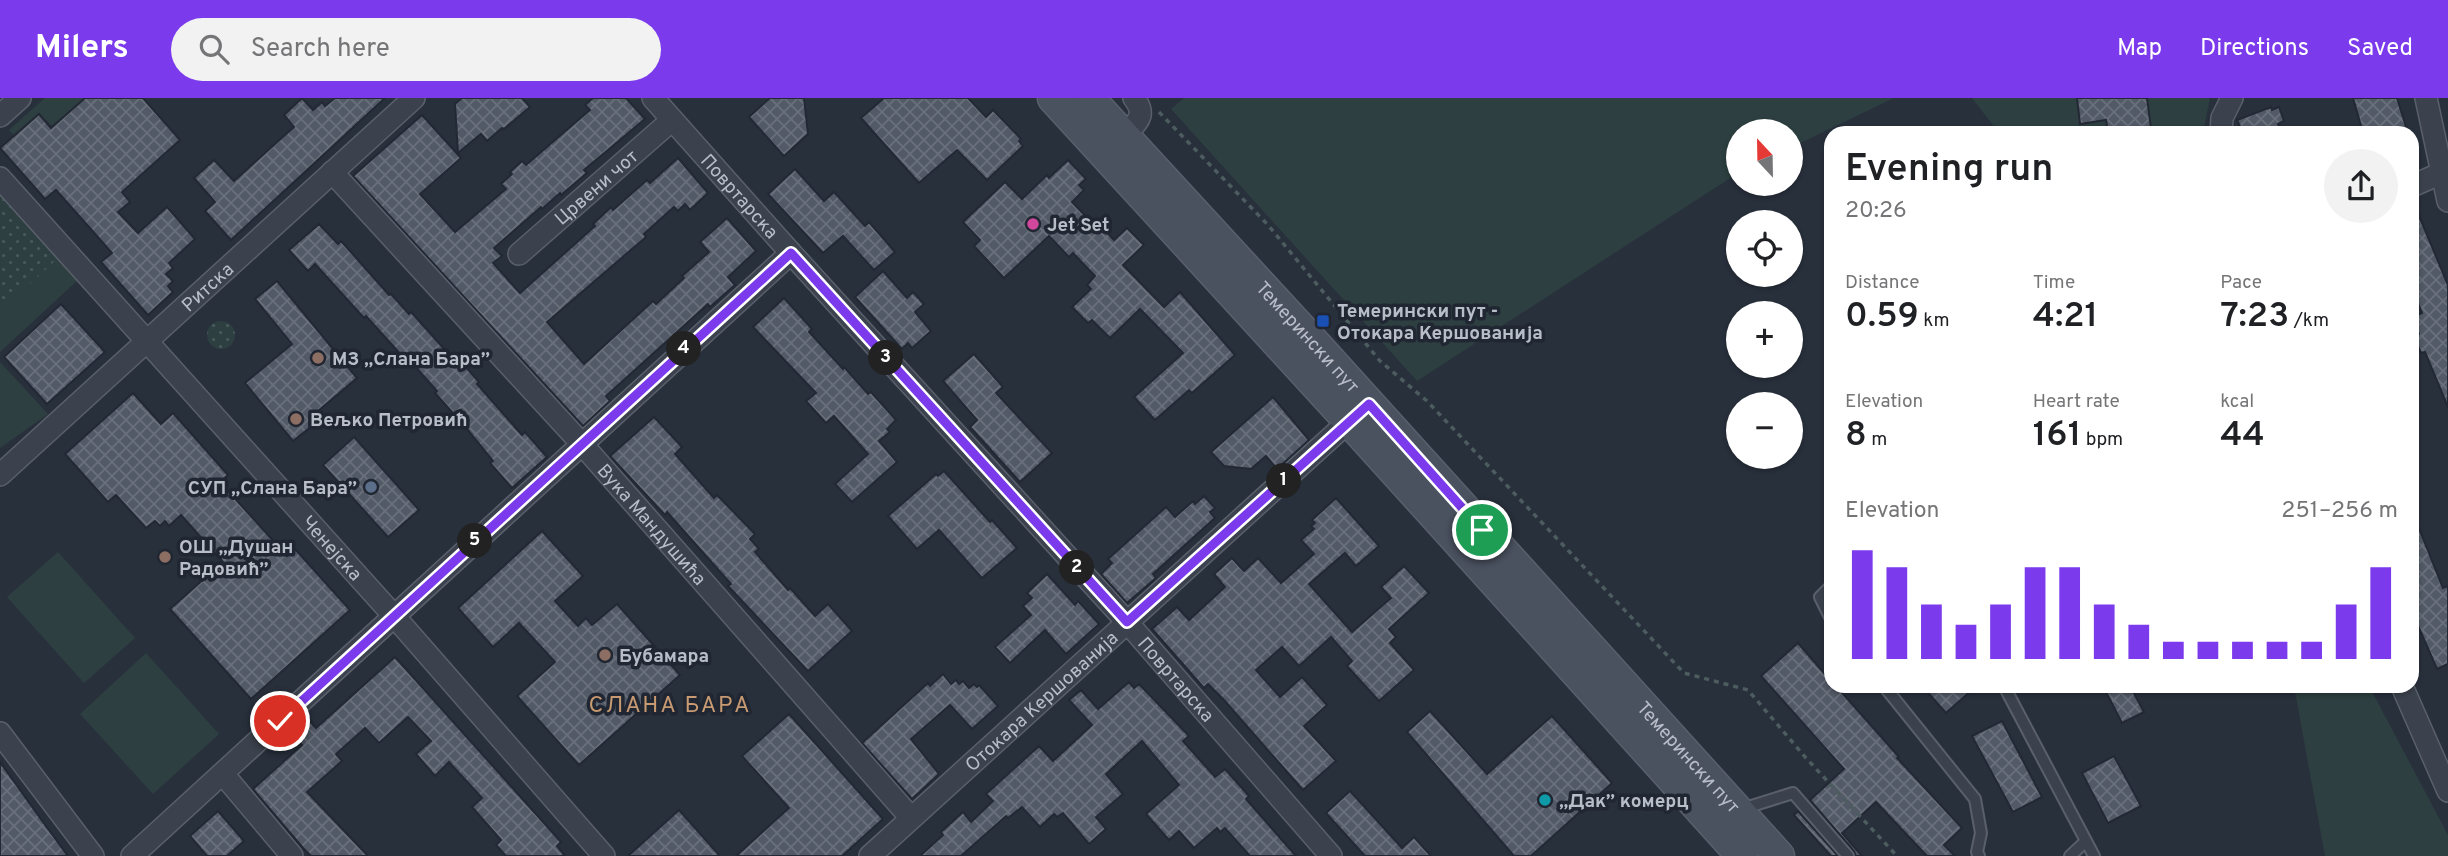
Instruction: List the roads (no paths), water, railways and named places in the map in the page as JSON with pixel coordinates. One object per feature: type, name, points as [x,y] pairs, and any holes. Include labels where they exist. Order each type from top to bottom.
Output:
[{"type":"main road","name":"Темерински пут","points":[[1053,98],[1359,413],[1779,856]]},
{"type":"main road","name":"Темерински пут","points":[[1089,98],[1742,856]]},
{"type":"street","points":[[0,116],[20,98]]},
{"type":"street","name":"Ритска","points":[[0,475],[414,98]]},
{"type":"street","name":"Повртарска","points":[[653,98],[1127,622],[1331,856]]},
{"type":"street","points":[[1124,136],[1140,117],[1141,109],[1134,98]]},
{"type":"street","points":[[2221,126],[2222,118],[2232,98]]},
{"type":"street","points":[[2426,98],[2445,172],[2448,201]]},
{"type":"street","name":"Црвени чот","points":[[519,254],[672,120]]},
{"type":"street","name":"Вука Мандушића","points":[[332,172],[581,443],[911,818]]},
{"type":"street","points":[[2419,183],[2445,172]]},
{"type":"street","name":"Ченејска","points":[[0,178],[394,616],[604,856]]},
{"type":"street","points":[[132,856],[791,253]]},
{"type":"street","name":"Отокара Кершованија","points":[[870,856],[1359,413]]},
{"type":"street","points":[[2405,693],[2448,791]]},
{"type":"street","points":[[0,733],[93,856]]},
{"type":"street","points":[[223,774],[292,856]]},
{"type":"lane","points":[[1890,693],[1975,799],[1981,833],[1977,852],[1979,856]]},
{"type":"lane","points":[[2008,693],[2094,856]]},
{"type":"lane","points":[[1736,810],[1793,793],[1848,856]]},
{"type":"lane","points":[[2070,856],[2086,841]]},
{"type":"place","name":"Jet Set","points":[[1033,224]]},
{"type":"place","name":"Темерински пут - Отокара Кершованија","points":[[1323,321]]},
{"type":"place","name":"МЗ „Слана Бара”","points":[[318,358]]},
{"type":"place","name":"Вељко Петровић","points":[[296,419]]},
{"type":"place","name":"СУП „Слана Бара”","points":[[371,487]]},
{"type":"place","name":"ОШ „Душан Радовић”","points":[[165,557]]},
{"type":"place","name":"Бубамара","points":[[605,655]]},
{"type":"place","name":"„Дак” комерц","points":[[1545,800]]},
{"type":"district","name":"СЛАНА БАРА","points":[[670,704]]}]
